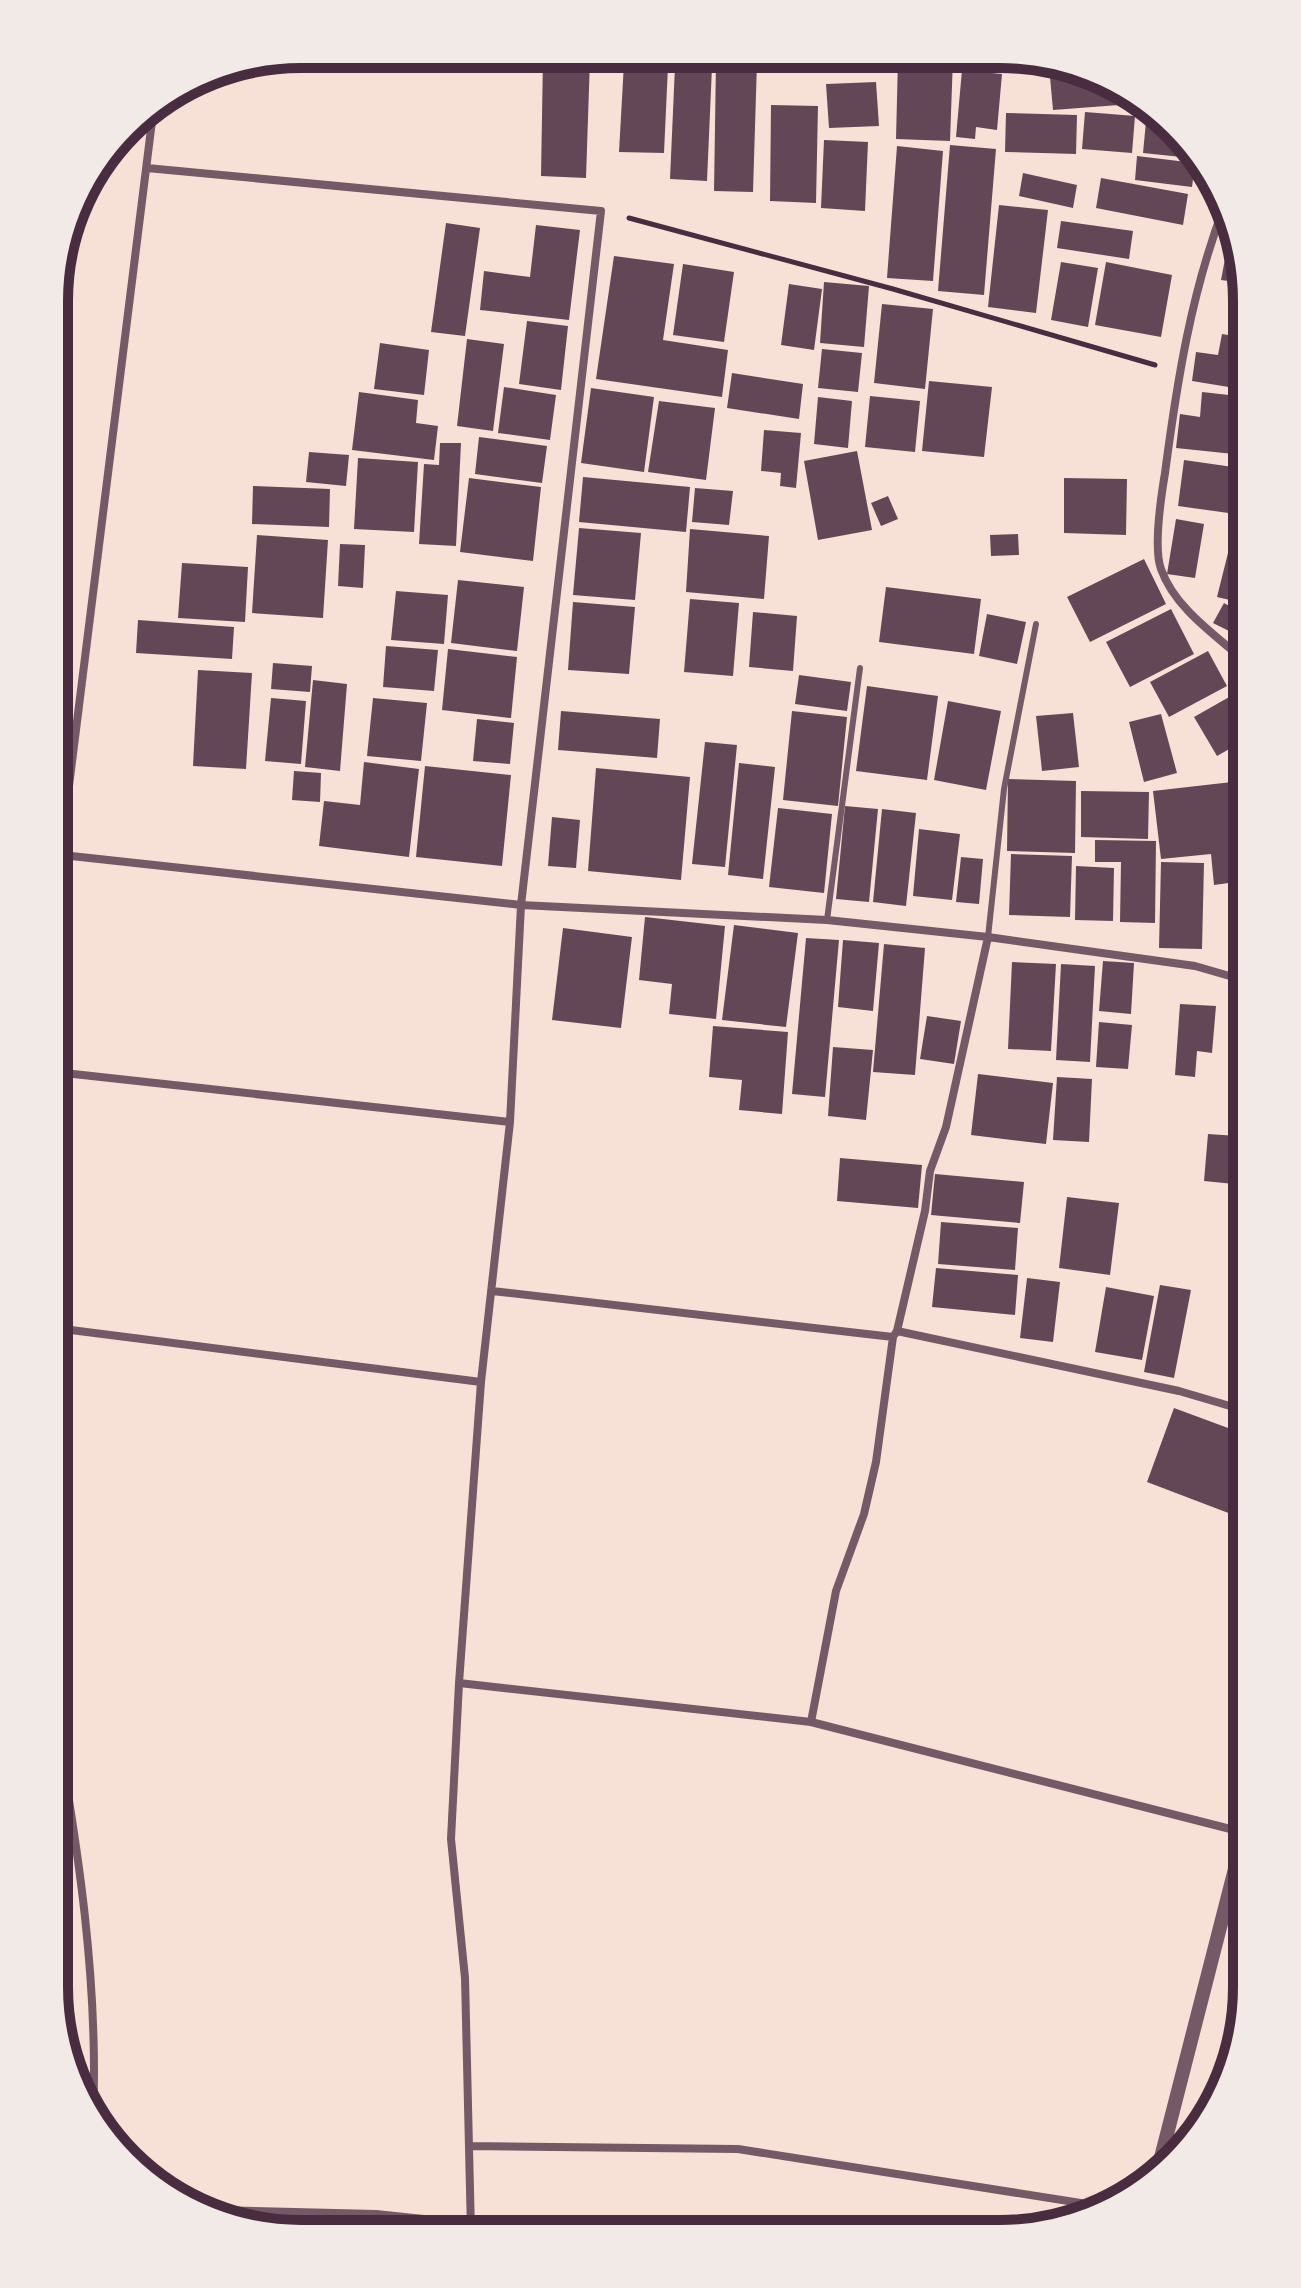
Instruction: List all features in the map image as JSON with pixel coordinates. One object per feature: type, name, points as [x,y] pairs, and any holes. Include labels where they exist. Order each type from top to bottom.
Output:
[{"type":"street","points":[[68,805],[152,122]]},
{"type":"street","points":[[147,168],[601,211],[521,905],[510,1122],[481,1382],[459,1683],[451,1839],[465,1978],[471,2220]]},
{"type":"street","points":[[1219,222],[1193,304],[1178,372],[1160,509],[1160,568],[1193,616],[1233,651]]},
{"type":"street","points":[[68,856],[521,905],[827,920],[988,937],[1195,966],[1233,977]]},
{"type":"street","points":[[811,1722],[836,1591],[864,1514],[876,1462],[895,1334],[925,1211],[930,1171],[946,1127],[988,937]]},
{"type":"street","points":[[68,1073],[510,1122]]},
{"type":"street","points":[[492,1291],[895,1334],[1179,1391],[1233,1407]]},
{"type":"street","points":[[68,1330],[481,1382]]},
{"type":"street","points":[[459,1683],[811,1722],[1233,1827]]},
{"type":"street","points":[[68,1791],[89,1951],[96,2066],[94,2094]]},
{"type":"street","points":[[1162,2155],[1233,1880]]},
{"type":"street","points":[[471,2146],[738,2149],[1085,2204]]},
{"type":"street","points":[[237,2210],[376,2214],[417,2220]]},
{"type":"lane","points":[[988,937],[1004,789],[1036,624]]},
{"type":"lane","points":[[827,920],[860,668]]},
{"type":"path","points":[[601,211],[893,289],[1178,372]]},
{"type":"building","points":[[543,68],[590,68],[586,178],[541,176]]},
{"type":"building","points":[[624,68],[668,68],[664,153],[619,152]]},
{"type":"building","points":[[675,68],[712,68],[707,181],[670,179]]},
{"type":"building","points":[[716,68],[757,68],[753,192],[714,191]]},
{"type":"building","points":[[898,68],[953,68],[950,141],[896,139]]},
{"type":"building","points":[[962,70],[1002,74],[997,130],[976,127],[975,139],[956,137]]},
{"type":"building","points":[[1050,73],[1075,80],[1119,101],[1119,105],[1053,110]]},
{"type":"building","points":[[876,82],[879,126],[829,128],[826,84]]},
{"type":"building","points":[[771,105],[818,106],[816,203],[770,201]]},
{"type":"building","points":[[1085,112],[1135,116],[1132,153],[1082,149]]},
{"type":"building","points":[[1006,113],[1077,115],[1076,154],[1005,152]]},
{"type":"building","points":[[1146,120],[1183,157],[1143,153]]},
{"type":"building","points":[[824,140],[868,142],[865,211],[821,208]]},
{"type":"building","points":[[950,145],[996,149],[984,295],[938,291]]},
{"type":"building","points":[[897,146],[943,151],[933,281],[887,278]]},
{"type":"building","points":[[1137,156],[1186,162],[1194,172],[1192,187],[1135,180]]},
{"type":"building","points":[[1023,173],[1077,185],[1073,208],[1019,196]]},
{"type":"building","points":[[1101,178],[1188,194],[1183,225],[1096,208]]},
{"type":"building","points":[[999,205],[1048,210],[1036,313],[988,307]]},
{"type":"building","points":[[1061,221],[1133,231],[1129,259],[1057,248]]},
{"type":"building","points":[[446,223],[480,228],[465,336],[431,332]]},
{"type":"building","points":[[536,225],[580,230],[569,320],[480,310],[484,271],[530,277]]},
{"type":"building","points":[[1227,248],[1232,281],[1221,280]]},
{"type":"building","points":[[614,256],[674,264],[663,340],[728,350],[722,397],[596,379]]},
{"type":"building","points":[[1061,262],[1098,268],[1088,327],[1051,320]]},
{"type":"building","points":[[1106,262],[1172,275],[1161,337],[1095,325]]},
{"type":"building","points":[[683,264],[734,272],[724,342],[673,335]]},
{"type":"building","points":[[824,282],[869,286],[864,347],[820,343]]},
{"type":"building","points":[[789,284],[822,289],[814,350],[781,345]]},
{"type":"building","points":[[882,304],[933,309],[925,389],[874,383]]},
{"type":"building","points":[[527,321],[568,326],[561,390],[519,384]]},
{"type":"building","points":[[1222,334],[1233,336],[1233,388],[1192,381],[1196,352],[1218,355]]},
{"type":"building","points":[[467,339],[504,344],[493,431],[457,426]]},
{"type":"building","points":[[380,343],[429,350],[424,395],[374,389]]},
{"type":"building","points":[[822,349],[862,353],[858,392],[818,388]]},
{"type":"building","points":[[732,373],[803,384],[799,419],[727,408]]},
{"type":"building","points":[[929,381],[992,387],[984,457],[922,451]]},
{"type":"building","points":[[504,387],[556,395],[550,440],[498,433]]},
{"type":"building","points":[[591,388],[654,397],[644,472],[581,463]]},
{"type":"building","points":[[359,392],[418,400],[416,423],[438,426],[434,460],[352,450]]},
{"type":"building","points":[[1202,392],[1233,395],[1233,454],[1176,448],[1180,414],[1200,417]]},
{"type":"building","points":[[870,396],[920,401],[915,452],[865,447]]},
{"type":"building","points":[[818,397],[852,401],[848,448],[814,444]]},
{"type":"building","points":[[659,401],[715,408],[706,480],[648,472]]},
{"type":"building","points":[[764,430],[801,433],[796,488],[780,486],[781,473],[761,471]]},
{"type":"building","points":[[479,437],[547,446],[542,483],[475,474]]},
{"type":"building","points":[[440,443],[461,443],[456,546],[419,544],[424,464],[439,465]]},
{"type":"building","points":[[857,451],[872,530],[818,540],[804,461]]},
{"type":"building","points":[[309,452],[349,455],[346,486],[306,482]]},
{"type":"building","points":[[358,458],[418,462],[414,532],[354,529]]},
{"type":"building","points":[[1184,460],[1233,467],[1233,514],[1178,506]]},
{"type":"building","points":[[583,477],[690,487],[686,532],[579,522]]},
{"type":"building","points":[[469,478],[541,487],[533,561],[460,552]]},
{"type":"building","points":[[1064,478],[1127,479],[1126,535],[1064,533]]},
{"type":"building","points":[[253,486],[330,489],[329,527],[252,524]]},
{"type":"building","points":[[695,488],[733,491],[729,525],[692,522]]},
{"type":"building","points":[[888,496],[898,519],[881,526],[871,503]]},
{"type":"building","points":[[1176,519],[1204,524],[1195,578],[1167,574]]},
{"type":"building","points":[[579,528],[641,533],[635,600],[573,595]]},
{"type":"building","points":[[690,529],[769,536],[764,599],[686,592]]},
{"type":"building","points":[[1233,533],[1233,601],[1217,597]]},
{"type":"building","points":[[1018,534],[1019,555],[991,556],[990,535]]},
{"type":"building","points":[[257,535],[328,540],[323,618],[252,613]]},
{"type":"building","points":[[340,544],[365,545],[363,588],[338,586]]},
{"type":"building","points":[[1144,559],[1166,604],[1090,642],[1067,597]]},
{"type":"building","points":[[182,563],[248,567],[245,622],[178,618]]},
{"type":"building","points":[[458,580],[524,587],[517,651],[451,643]]},
{"type":"building","points":[[886,587],[981,599],[974,654],[879,642]]},
{"type":"building","points":[[396,591],[448,595],[444,644],[391,640]]},
{"type":"building","points":[[690,599],[739,603],[733,676],[684,672]]},
{"type":"building","points":[[573,602],[635,607],[629,674],[568,670]]},
{"type":"building","points":[[1224,603],[1233,608],[1233,633],[1213,623]]},
{"type":"building","points":[[1171,609],[1194,654],[1130,687],[1106,642]]},
{"type":"building","points":[[753,612],[797,616],[793,671],[749,667]]},
{"type":"building","points":[[987,614],[1026,622],[1017,664],[979,656]]},
{"type":"building","points":[[138,620],[234,627],[232,659],[136,653]]},
{"type":"building","points":[[386,646],[438,650],[434,691],[383,687]]},
{"type":"building","points":[[448,649],[517,657],[511,718],[442,710]]},
{"type":"building","points":[[1208,651],[1227,686],[1169,717],[1150,682]]},
{"type":"building","points":[[273,663],[312,666],[310,692],[271,689]]},
{"type":"building","points":[[198,670],[252,673],[246,769],[193,766]]},
{"type":"building","points":[[799,675],[851,682],[847,711],[795,704]]},
{"type":"building","points":[[313,680],[347,684],[340,771],[305,767]]},
{"type":"building","points":[[867,686],[938,696],[927,780],[856,771]]},
{"type":"building","points":[[1233,695],[1233,747],[1217,756],[1194,717]]},
{"type":"building","points":[[271,698],[306,701],[301,764],[265,761]]},
{"type":"building","points":[[373,698],[427,703],[421,761],[367,756]]},
{"type":"building","points":[[948,701],[1001,711],[986,790],[934,780]]},
{"type":"building","points":[[561,711],[660,719],[657,758],[558,750]]},
{"type":"building","points":[[792,711],[847,717],[838,806],[783,800]]},
{"type":"building","points":[[1073,713],[1079,767],[1042,771],[1036,716]]},
{"type":"building","points":[[1161,714],[1177,773],[1144,782],[1129,722]]},
{"type":"building","points":[[477,719],[514,723],[510,764],[473,761]]},
{"type":"building","points":[[705,742],[737,745],[725,867],[692,864]]},
{"type":"building","points":[[364,762],[419,769],[409,857],[319,846],[324,801],[360,805]]},
{"type":"building","points":[[739,763],[775,767],[763,879],[728,875]]},
{"type":"building","points":[[425,766],[511,775],[502,866],[416,857]]},
{"type":"building","points":[[596,768],[690,777],[681,880],[588,871]]},
{"type":"building","points":[[294,771],[321,773],[320,802],[292,800]]},
{"type":"building","points":[[1008,779],[1076,781],[1075,853],[1007,851]]},
{"type":"building","points":[[1232,782],[1233,882],[1214,885],[1211,854],[1161,859],[1153,791]]},
{"type":"building","points":[[1081,791],[1149,792],[1148,839],[1081,837]]},
{"type":"building","points":[[845,806],[878,809],[869,902],[836,899]]},
{"type":"building","points":[[778,808],[832,814],[824,893],[769,887]]},
{"type":"building","points":[[882,809],[916,813],[906,906],[873,902]]},
{"type":"building","points":[[552,817],[580,820],[576,868],[548,866]]},
{"type":"building","points":[[919,829],[960,834],[952,900],[913,896]]},
{"type":"building","points":[[1095,840],[1156,841],[1155,923],[1120,922],[1121,862],[1095,862]]},
{"type":"building","points":[[1011,854],[1072,856],[1070,917],[1009,915]]},
{"type":"building","points":[[961,857],[983,859],[979,904],[956,902]]},
{"type":"building","points":[[1161,862],[1204,863],[1202,949],[1159,948]]},
{"type":"building","points":[[1076,866],[1114,868],[1113,921],[1075,920]]},
{"type":"building","points":[[645,917],[725,926],[716,1019],[669,1014],[672,984],[639,980]]},
{"type":"building","points":[[734,925],[798,933],[786,1027],[722,1020]]},
{"type":"building","points":[[563,928],[632,937],[621,1028],[552,1020]]},
{"type":"building","points":[[806,938],[839,940],[825,1097],[792,1094]]},
{"type":"building","points":[[843,940],[879,943],[873,1011],[838,1007]]},
{"type":"building","points":[[884,944],[925,948],[915,1075],[873,1072]]},
{"type":"building","points":[[1103,961],[1134,963],[1131,1014],[1099,1011]]},
{"type":"building","points":[[1012,962],[1056,964],[1051,1051],[1008,1049]]},
{"type":"building","points":[[1061,964],[1095,966],[1090,1062],[1056,1060]]},
{"type":"building","points":[[1180,1004],[1216,1006],[1212,1053],[1197,1051],[1195,1077],[1175,1075]]},
{"type":"building","points":[[927,1016],[961,1021],[954,1064],[920,1059]]},
{"type":"building","points":[[1099,1022],[1132,1025],[1128,1069],[1096,1067]]},
{"type":"building","points":[[713,1026],[788,1032],[782,1114],[739,1110],[742,1080],[709,1077]]},
{"type":"building","points":[[833,1047],[873,1050],[866,1120],[828,1116]]},
{"type":"building","points":[[978,1074],[1053,1083],[1046,1144],[971,1135]]},
{"type":"building","points":[[1057,1077],[1092,1079],[1089,1142],[1053,1140]]},
{"type":"building","points":[[1208,1134],[1233,1136],[1233,1184],[1204,1181]]},
{"type":"building","points":[[840,1158],[922,1165],[918,1208],[837,1201]]},
{"type":"building","points":[[935,1174],[1024,1182],[1020,1223],[931,1215]]},
{"type":"building","points":[[1067,1197],[1119,1203],[1110,1275],[1059,1268]]},
{"type":"building","points":[[941,1222],[1018,1228],[1015,1270],[938,1264]]},
{"type":"building","points":[[936,1268],[1018,1275],[1015,1315],[932,1307]]},
{"type":"building","points":[[1027,1278],[1060,1282],[1053,1342],[1020,1338]]},
{"type":"building","points":[[1160,1285],[1191,1290],[1174,1378],[1144,1372]]},
{"type":"building","points":[[1106,1287],[1154,1296],[1142,1360],[1095,1352]]},
{"type":"building","points":[[1174,1408],[1233,1430],[1231,1514],[1147,1482]]}]
